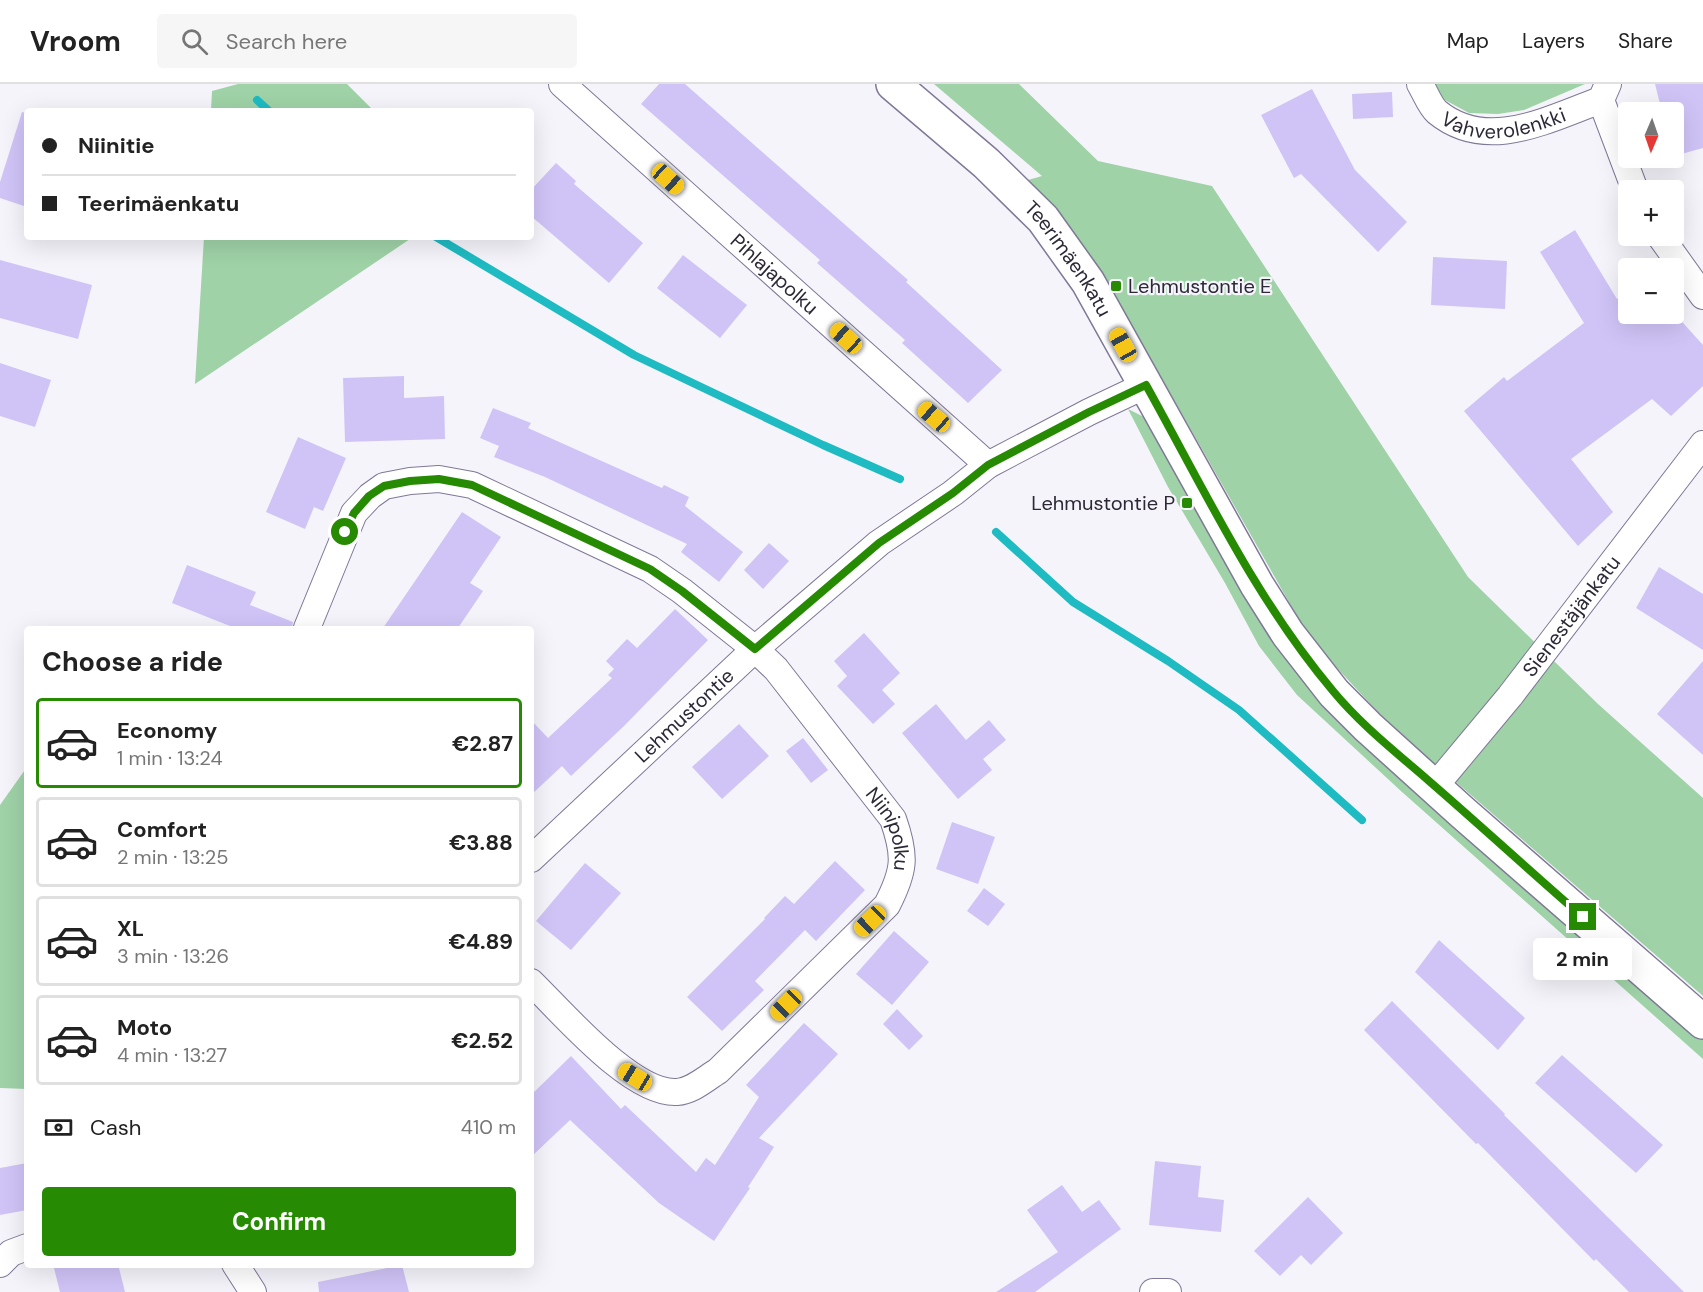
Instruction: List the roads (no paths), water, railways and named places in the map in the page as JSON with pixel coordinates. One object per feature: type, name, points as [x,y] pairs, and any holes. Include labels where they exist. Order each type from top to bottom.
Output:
[{"type":"street","name":"Pihlajapolku","points":[[562,84],[988,465]]},
{"type":"street","name":"Teerimäenkatu","points":[[894,84],[986,163],[1043,219],[1088,282],[1257,585],[1288,634],[1334,693],[1435,786],[1703,1022]]},
{"type":"street","name":"Vahverolenkki","points":[[1420,84],[1436,111],[1468,130],[1495,133],[1530,126],[1604,92],[1632,180]]},
{"type":"street","points":[[1667,246],[1703,296]]},
{"type":"street","name":"Lehmustontie","points":[[534,856],[755,649],[879,543],[953,493],[988,465],[1146,385]]},
{"type":"street","name":"Sienestäjänkatu","points":[[1435,786],[1509,696],[1703,444]]},
{"type":"street","name":"Niinipolku","points":[[308,626],[354,513],[369,496],[384,486],[410,481],[439,479],[472,485],[650,569],[682,591],[755,649],[776,669],[892,819],[900,840],[903,863],[899,882],[887,905],[718,1071],[691,1089],[675,1092],[652,1087],[618,1067],[534,985]]},
{"type":"street","points":[[0,1264],[11,1253],[24,1248]]},
{"type":"street","points":[[237,1268],[252,1292]]},
{"type":"street","points":[[1153,1292],[1168,1292]]},
{"type":"waterway","points":[[257,100],[266,108]]},
{"type":"waterway","points":[[441,240],[634,355],[900,479]]},
{"type":"waterway","points":[[996,532],[1073,602],[1168,661],[1239,710],[1362,820]]},
{"type":"place","name":"Lehmustontie E","points":[[1116,286]]},
{"type":"place","name":"Lehmustontie P","points":[[1187,503]]}]
